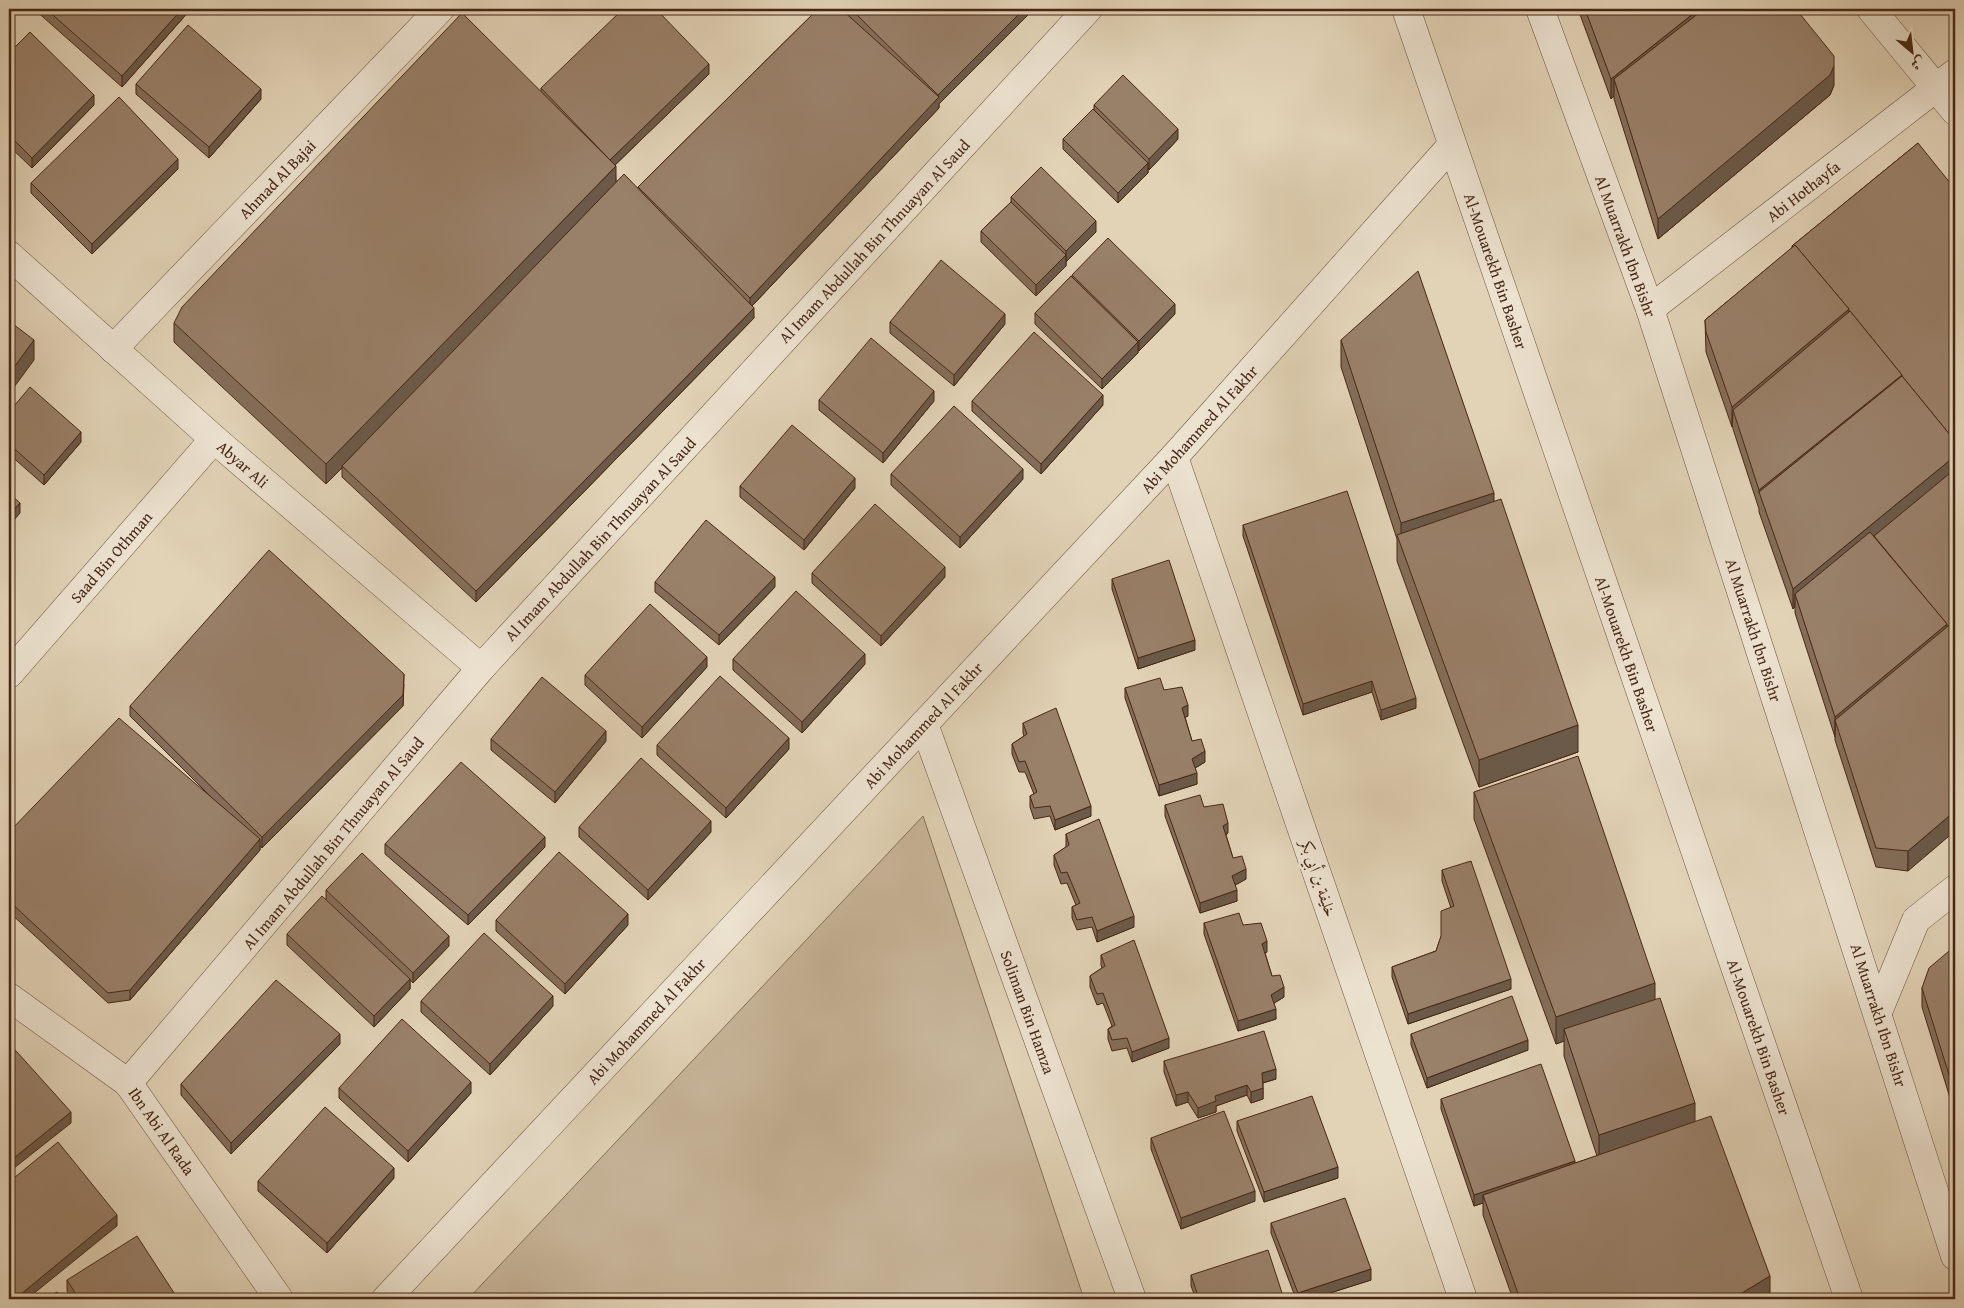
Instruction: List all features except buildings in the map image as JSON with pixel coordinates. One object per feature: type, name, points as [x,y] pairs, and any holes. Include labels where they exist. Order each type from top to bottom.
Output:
[{"type":"street","name":"Ahmad Al Bajai","points":[[114,348],[440,9]]},
{"type":"street","name":"Al Imam Abdullah Bin Thnuayan Al Saud","points":[[128,1083],[481,668],[1088,9]]},
{"type":"street","name":"Al-Mouarekh Bin Basher","points":[[1406,9],[1839,1295]]},
{"type":"street","name":"Al Muarrakh Ibn Bishr","points":[[1540,9],[1650,309],[1878,1012],[1955,1256]]},
{"type":"street","points":[[1871,9],[1946,80],[1955,111]]},
{"type":"street","name":"Abi Hothayfa","points":[[1650,309],[1946,80]]},
{"type":"street","name":"Abi Mohammed Al Fakhr","points":[[386,1299],[1174,457],[1452,145]]},
{"type":"street","name":"Abyar Ali","points":[[9,254],[214,439],[481,668]]},
{"type":"street","name":"Saad Bin Othman","points":[[9,674],[214,439]]},
{"type":"street","name":"خليفة بن أبي بكر","points":[[1174,457],[1464,1299]]},
{"type":"street","name":"Soliman Bin Hamza","points":[[924,724],[1132,1299]]},
{"type":"street","points":[[1878,1012],[1916,920],[1955,889]]},
{"type":"street","name":"Ibn Abi Al Rada","points":[[9,997],[128,1083],[279,1299]]},
{"type":"shaded area","points":[[923,816],[1084,1299],[468,1299]]}]
